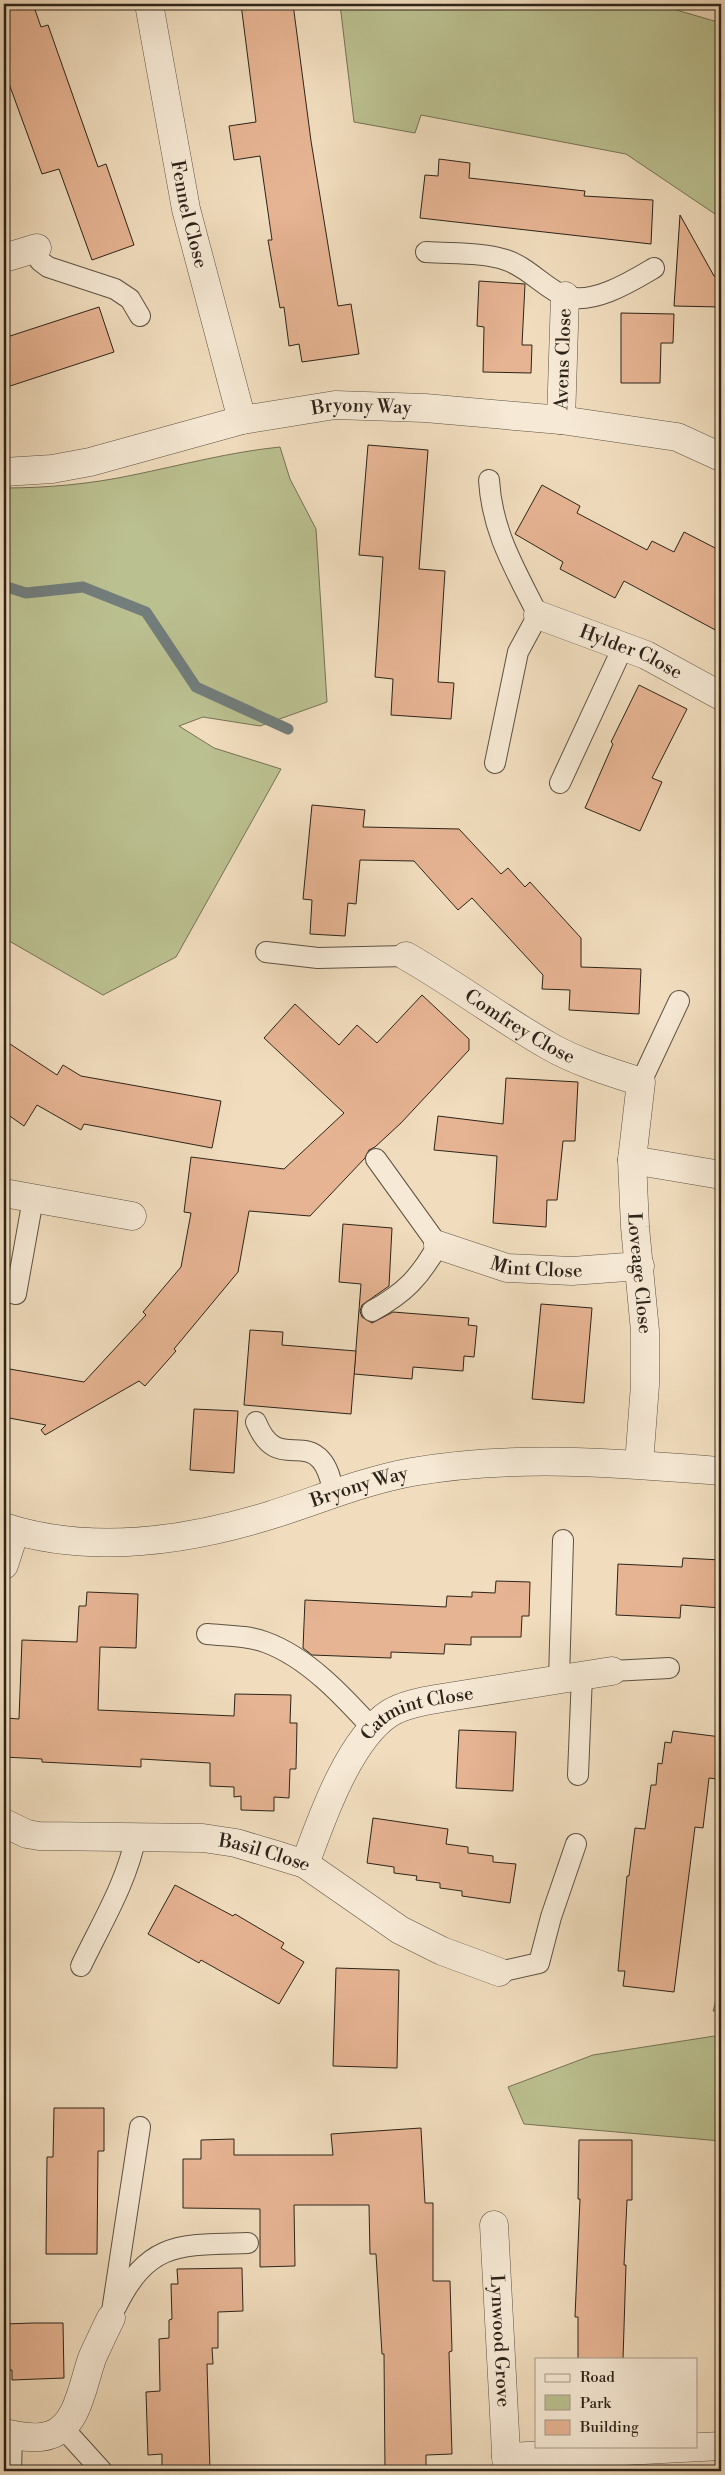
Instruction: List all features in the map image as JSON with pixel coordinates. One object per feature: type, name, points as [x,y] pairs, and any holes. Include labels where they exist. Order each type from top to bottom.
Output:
[{"type":"street","name":"Fennel Close","points":[[150,4],[186,209],[242,420]]},
{"type":"street","points":[[4,258],[36,248]]},
{"type":"street","name":"Avens Close","points":[[561,420],[565,296]]},
{"type":"street","name":"Bryony Way","points":[[4,472],[52,468],[90,462],[242,420],[344,405],[425,408],[561,420],[676,437],[721,457]]},
{"type":"street","name":"Hylder Close","points":[[538,615],[646,655],[721,696]]},
{"type":"street","name":"Comfrey Close","points":[[406,956],[449,980],[550,1047],[612,1073],[641,1082]]},
{"type":"street","name":"Loveage Close","points":[[639,1464],[645,1386],[645,1331],[635,1227],[632,1160],[641,1082]]},
{"type":"street","points":[[632,1160],[721,1175]]},
{"type":"street","points":[[4,1193],[132,1216]]},
{"type":"street","name":"Mint Close","points":[[438,1245],[507,1268],[572,1271],[640,1266]]},
{"type":"street","name":"Bryony Way","points":[[9,1529],[82,1541],[123,1543],[162,1539],[216,1531],[272,1515],[334,1493],[412,1472],[484,1463],[612,1462],[721,1471]]},
{"type":"street","points":[[4,1565],[9,1529]]},
{"type":"street","name":"Catmint Close","points":[[305,1864],[335,1786],[373,1729],[391,1712],[416,1703],[612,1671]]},
{"type":"street","name":"Basil Close","points":[[4,1823],[27,1834],[39,1836],[203,1838],[236,1843],[305,1864],[400,1930],[442,1952],[499,1972]]},
{"type":"street","name":"Lynwood Grove","points":[[494,2225],[507,2464],[697,2448]]},
{"type":"street","points":[[8,2434],[49,2436],[62,2428],[75,2408],[93,2356],[111,2318]]},
{"type":"street","name":"Lynwood Grove","points":[[698,2448],[721,2446]]},
{"type":"lane","points":[[36,248],[40,261],[48,267],[115,289],[130,299],[140,316]]},
{"type":"lane","points":[[426,252],[507,260],[565,296],[585,297],[620,288],[654,268]]},
{"type":"lane","points":[[489,480],[494,520],[513,566],[538,615],[518,652],[495,764]]},
{"type":"lane","points":[[560,783],[623,647]]},
{"type":"lane","points":[[266,952],[318,958],[406,956]]},
{"type":"lane","points":[[641,1082],[679,1001]]},
{"type":"lane","points":[[372,1311],[388,1302],[423,1272],[438,1245],[376,1159]]},
{"type":"lane","points":[[4,1291],[16,1294],[33,1198]]},
{"type":"lane","points":[[256,1422],[263,1438],[274,1447],[311,1453],[320,1460],[328,1472],[334,1493]]},
{"type":"lane","points":[[563,1540],[578,1775]]},
{"type":"lane","points":[[207,1634],[246,1638],[264,1642],[283,1650],[331,1687],[373,1729]]},
{"type":"lane","points":[[612,1671],[669,1668]]},
{"type":"lane","points":[[81,1966],[122,1882],[132,1857],[136,1836]]},
{"type":"lane","points":[[499,1972],[539,1963],[551,1917],[576,1844]]},
{"type":"lane","points":[[111,2318],[140,2126]]},
{"type":"lane","points":[[111,2318],[137,2272],[155,2257],[189,2246],[248,2244]]},
{"type":"lane","points":[[62,2428],[99,2470]]},
{"type":"lane","points":[[8,2434],[11,2471]]},
{"type":"green space","points":[[340,4],[656,4],[721,23],[721,218],[626,154],[421,115],[415,133],[354,122]]},
{"type":"green space","points":[[280,447],[290,479],[316,529],[327,702],[260,726],[203,717],[179,726],[214,748],[281,769],[176,957],[103,995],[4,938],[4,488],[53,486],[101,481],[224,455]]},
{"type":"green space","points":[[721,1984],[721,2011],[713,2011]]},
{"type":"green space","points":[[721,2035],[721,2141],[524,2124],[508,2087],[593,2055]]},
{"type":"building","points":[[4,4],[33,4],[41,27],[48,25],[98,167],[106,164],[134,245],[92,260],[59,169],[42,174],[4,70]]},
{"type":"building","points":[[241,4],[293,4],[311,141],[338,306],[351,304],[359,354],[302,362],[299,344],[289,346],[284,307],[280,308],[268,240],[272,240],[260,156],[234,160],[229,126],[256,122]]},
{"type":"building","points":[[439,159],[470,163],[469,178],[585,191],[584,196],[653,200],[651,244],[420,218],[425,175],[438,176]]},
{"type":"building","points":[[680,215],[714,276],[721,277],[721,307],[674,306]]},
{"type":"building","points":[[479,281],[525,284],[522,345],[532,345],[531,373],[483,372],[484,327],[477,326]]},
{"type":"building","points":[[99,307],[114,352],[4,388],[4,338]]},
{"type":"building","points":[[621,313],[674,314],[673,343],[661,343],[660,383],[621,383]]},
{"type":"building","points":[[368,445],[428,450],[419,569],[445,571],[438,682],[454,683],[451,719],[391,715],[393,679],[375,677],[383,557],[359,555]]},
{"type":"building","points":[[542,485],[580,506],[577,513],[647,550],[652,541],[674,552],[684,532],[721,551],[721,633],[624,581],[615,598],[560,569],[563,562],[515,534]]},
{"type":"building","points":[[639,685],[687,709],[652,778],[662,782],[640,831],[585,808],[613,744],[611,742]]},
{"type":"building","points":[[312,805],[365,810],[363,827],[459,829],[501,874],[508,868],[525,887],[530,882],[581,938],[581,967],[641,969],[639,1014],[569,1010],[570,990],[542,989],[543,975],[472,898],[458,910],[414,861],[360,860],[356,904],[348,903],[345,936],[310,934],[312,900],[303,899]]},
{"type":"building","points":[[422,995],[469,1039],[469,1050],[401,1123],[375,1147],[369,1150],[365,1158],[310,1216],[249,1211],[238,1272],[174,1349],[176,1351],[145,1386],[139,1381],[45,1435],[41,1430],[46,1425],[4,1417],[4,1368],[84,1382],[146,1315],[143,1312],[181,1267],[191,1213],[184,1212],[191,1157],[284,1169],[344,1113],[264,1038],[295,1004],[339,1045],[357,1025],[377,1043]]},
{"type":"building","points":[[4,1040],[57,1075],[63,1065],[81,1076],[221,1101],[212,1148],[84,1124],[81,1130],[37,1105],[24,1126],[4,1112]]},
{"type":"building","points":[[506,1078],[578,1082],[575,1141],[563,1141],[557,1200],[547,1200],[546,1227],[493,1223],[497,1156],[434,1150],[438,1116],[503,1124]]},
{"type":"building","points":[[343,1224],[392,1228],[389,1286],[362,1305],[360,1311],[362,1317],[372,1323],[393,1312],[469,1318],[468,1325],[477,1326],[474,1357],[464,1356],[463,1371],[413,1367],[412,1379],[354,1374],[361,1284],[339,1282]]},
{"type":"building","points":[[541,1304],[592,1308],[584,1403],[532,1399]]},
{"type":"building","points":[[250,1330],[283,1332],[282,1345],[356,1351],[351,1414],[244,1405]]},
{"type":"building","points":[[194,1409],[238,1411],[234,1473],[190,1470]]},
{"type":"building","points":[[683,1558],[721,1560],[721,1608],[681,1605],[680,1618],[616,1615],[618,1564],[682,1567]]},
{"type":"building","points":[[496,1581],[530,1582],[529,1616],[522,1616],[521,1637],[471,1637],[471,1645],[445,1644],[444,1654],[391,1652],[391,1658],[312,1655],[303,1648],[305,1600],[446,1607],[447,1596],[472,1597],[472,1592],[495,1593]]},
{"type":"building","points":[[87,1592],[138,1594],[136,1648],[100,1647],[98,1710],[234,1716],[235,1694],[291,1695],[290,1723],[297,1723],[296,1769],[290,1769],[289,1798],[274,1797],[274,1811],[241,1810],[241,1796],[234,1797],[234,1787],[210,1786],[210,1763],[141,1759],[141,1767],[42,1762],[42,1759],[4,1757],[6,1718],[19,1719],[22,1640],[77,1642],[79,1606],[86,1606]]},
{"type":"building","points":[[459,1730],[516,1732],[513,1791],[456,1788]]},
{"type":"building","points":[[673,1731],[721,1737],[717,1779],[709,1778],[703,1828],[695,1827],[674,1992],[623,1986],[625,1971],[618,1971],[627,1876],[629,1876],[635,1828],[645,1829],[651,1785],[656,1785],[658,1763],[662,1764],[665,1742],[671,1743]]},
{"type":"building","points":[[373,1818],[448,1829],[446,1844],[468,1847],[468,1853],[493,1856],[493,1862],[516,1864],[510,1903],[462,1896],[462,1891],[440,1888],[440,1883],[416,1880],[417,1876],[394,1873],[394,1867],[367,1863]]},
{"type":"building","points":[[175,1885],[233,1916],[235,1914],[284,1943],[281,1948],[304,1962],[279,2004],[201,1960],[199,1963],[148,1934]]},
{"type":"building","points":[[336,1968],[399,1970],[397,2068],[333,2066]]},
{"type":"building","points":[[54,2108],[104,2108],[104,2151],[98,2151],[97,2254],[46,2254],[47,2157],[53,2157]]},
{"type":"building","points":[[421,2128],[425,2203],[433,2203],[433,2281],[450,2281],[452,2351],[449,2352],[452,2454],[426,2455],[426,2470],[385,2471],[384,2354],[382,2354],[376,2254],[370,2254],[369,2205],[294,2205],[295,2266],[260,2267],[260,2209],[183,2208],[183,2159],[201,2159],[201,2140],[234,2139],[234,2155],[333,2155],[331,2134]]},
{"type":"building","points":[[579,2140],[632,2140],[632,2200],[627,2200],[624,2265],[626,2265],[623,2358],[578,2358],[578,2317],[575,2317],[580,2199],[578,2199]]},
{"type":"building","points":[[242,2268],[243,2311],[218,2312],[218,2348],[212,2348],[213,2364],[207,2364],[210,2471],[162,2471],[162,2454],[148,2455],[146,2392],[160,2391],[159,2339],[169,2338],[169,2320],[172,2319],[171,2284],[178,2284],[177,2269]]},
{"type":"building","points":[[63,2323],[64,2378],[12,2380],[12,2370],[4,2370],[4,2324]]},
{"type":"waterway","points":[[4,586],[26,593],[83,587],[146,612],[196,687],[288,729]]}]
